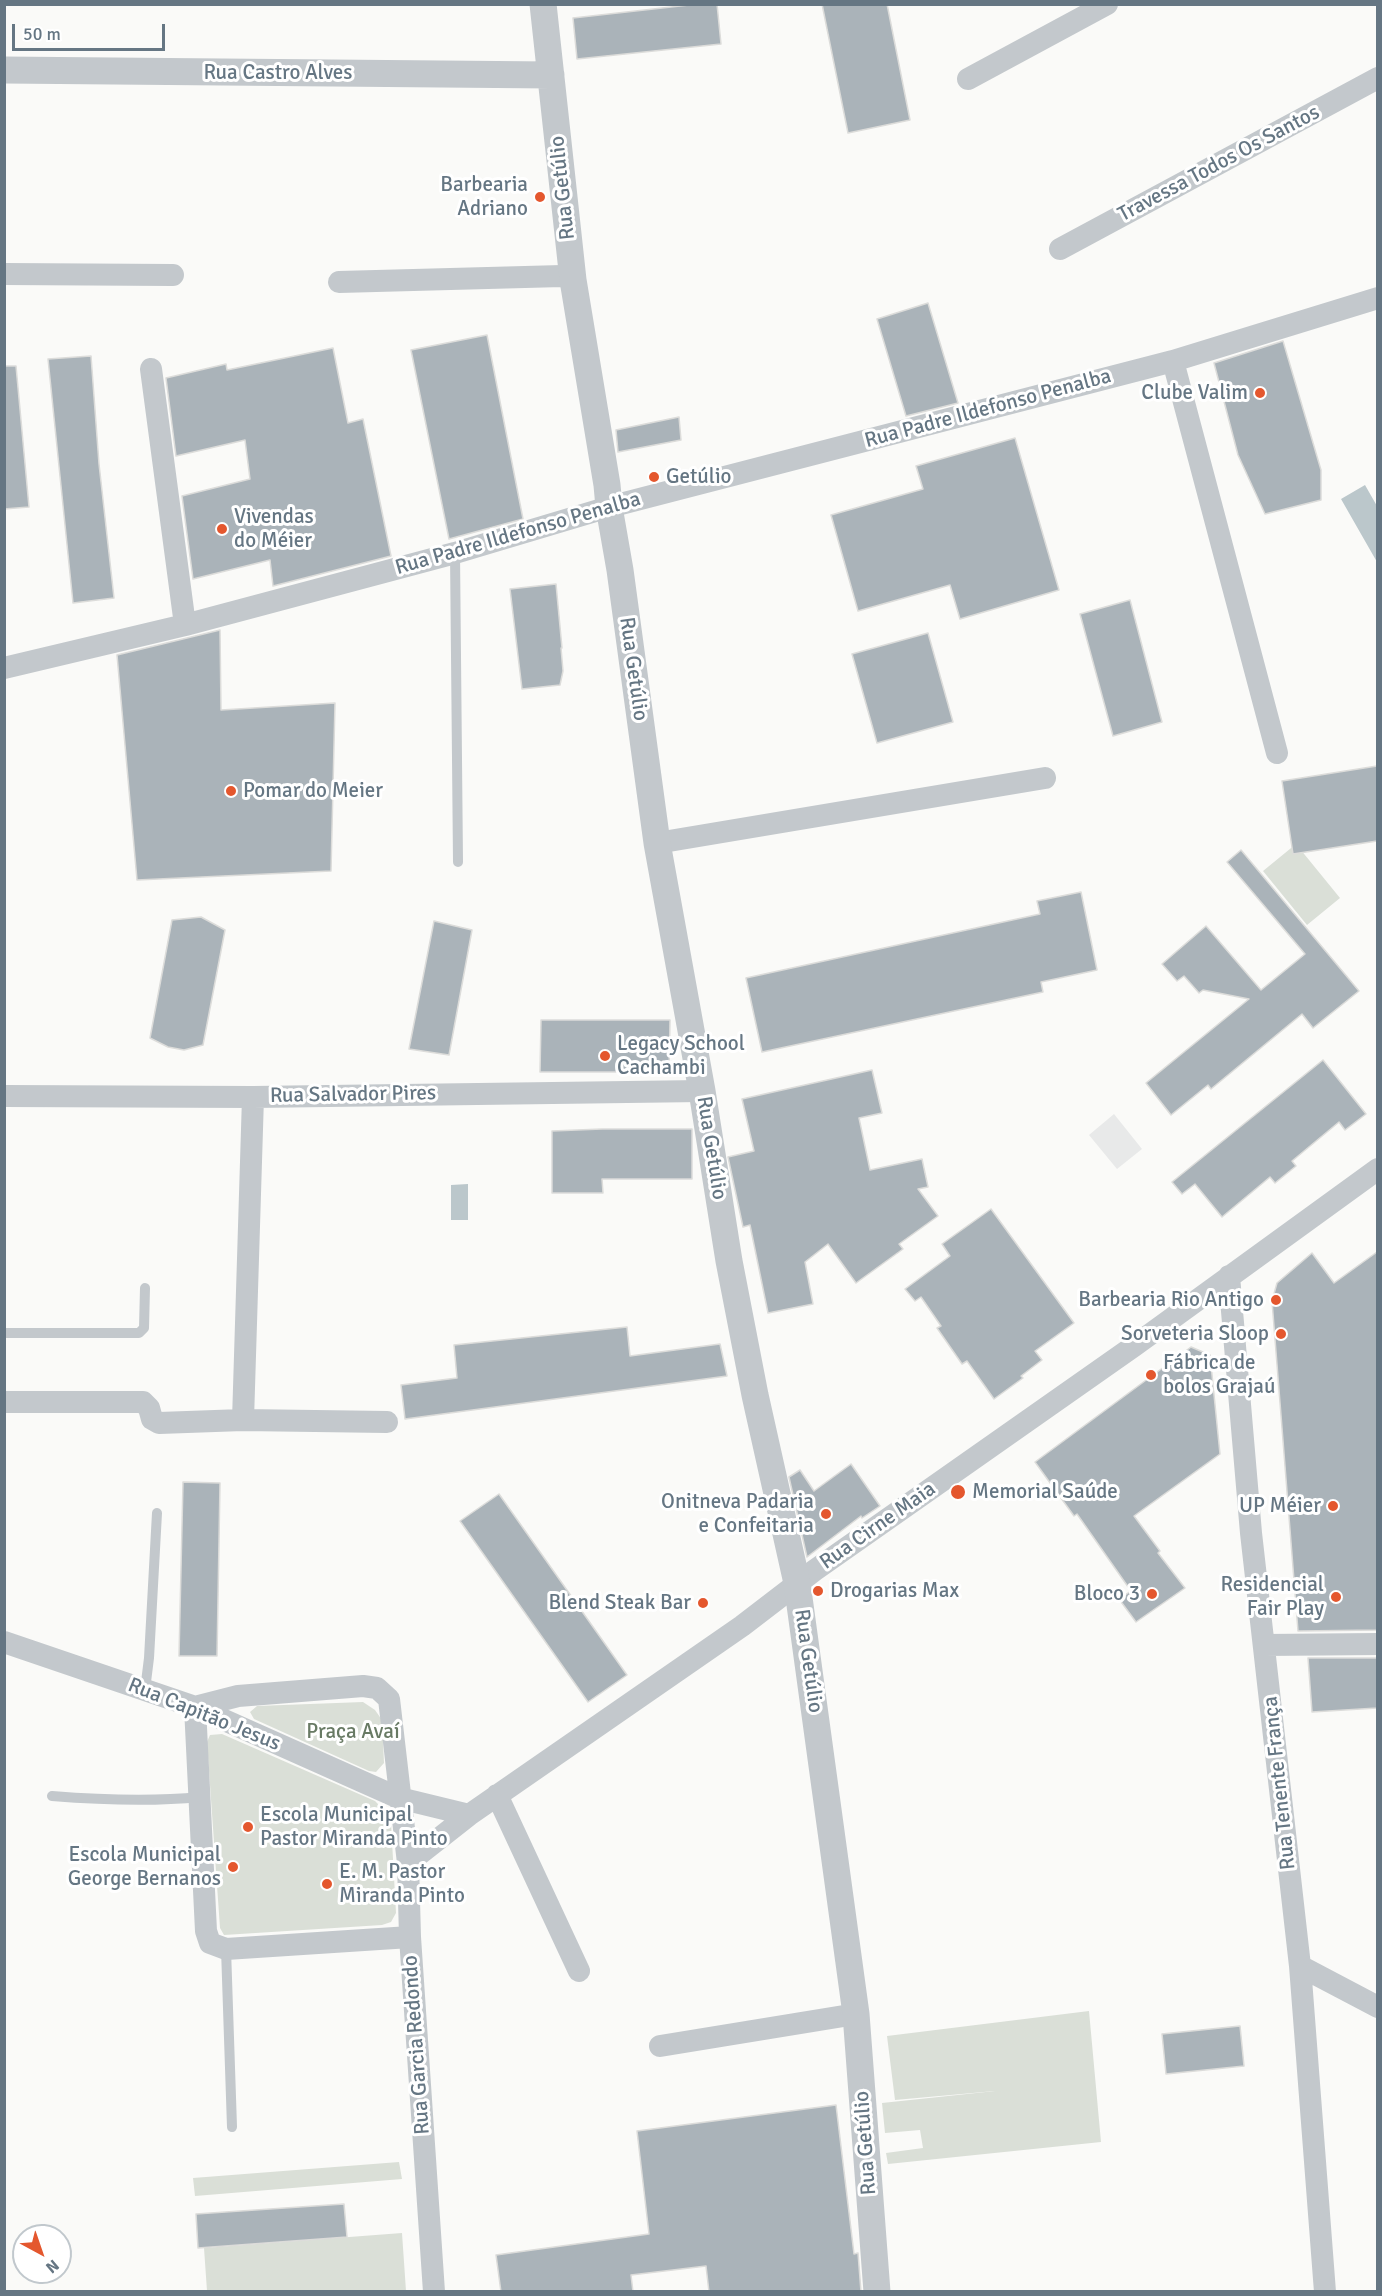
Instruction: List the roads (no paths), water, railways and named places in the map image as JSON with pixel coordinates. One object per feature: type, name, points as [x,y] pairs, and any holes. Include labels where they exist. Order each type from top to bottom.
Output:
[{"type":"street","name":"Rua Getúlio","points":[[543,4],[573,280],[620,570],[657,843],[702,1092],[731,1272],[755,1395],[798,1583],[856,2014],[877,2292]]},
{"type":"street","points":[[968,79],[1107,4]]},
{"type":"street","name":"Rua Castro Alves","points":[[4,70],[551,75]]},
{"type":"street","name":"Travessa Todos Os Santos","points":[[1060,249],[1377,78]]},
{"type":"street","points":[[4,274],[173,275]]},
{"type":"street","points":[[339,282],[562,276],[573,280]]},
{"type":"street","name":"Rua Padre Ildefonso Penalba","points":[[4,668],[185,625],[455,553],[609,507],[1173,361],[1377,298]]},
{"type":"street","points":[[1173,361],[1277,753]]},
{"type":"street","points":[[151,369],[185,625]]},
{"type":"street","points":[[657,843],[1045,778]]},
{"type":"street","name":"Rua Salvador Pires","points":[[4,1096],[253,1097],[702,1092]]},
{"type":"street","points":[[243,1420],[253,1097]]},
{"type":"street","name":"Rua Cirne Maia","points":[[408,1863],[497,1795],[742,1626],[798,1583],[1376,1172]]},
{"type":"street","name":"Rua Tenente França","points":[[1229,1276],[1251,1533],[1300,1966],[1325,2292]]},
{"type":"street","points":[[4,1402],[132,1400],[143,1402],[149,1408],[152,1419],[159,1423],[243,1420],[387,1422]]},
{"type":"street","name":"Rua Capitão Jesus","points":[[4,1642],[195,1707],[399,1798],[469,1815]]},
{"type":"street","points":[[1264,1645],[1377,1644]]},
{"type":"street","points":[[399,1798],[390,1707],[388,1699],[377,1688],[363,1686],[238,1696],[195,1707],[206,1931],[210,1943],[226,1949],[410,1937]]},
{"type":"street","points":[[497,1795],[579,1971]]},
{"type":"street","name":"Rua Garcia Redondo","points":[[399,1798],[408,1863],[410,1937],[434,2292]]},
{"type":"street","points":[[1300,1966],[1377,2007]]},
{"type":"street","points":[[660,2046],[856,2014]]},
{"type":"lane","points":[[455,553],[458,862]]},
{"type":"lane","points":[[4,1333],[139,1333],[144,1328],[145,1288]]},
{"type":"lane","points":[[145,1690],[149,1658],[157,1513]]},
{"type":"lane","points":[[52,1796],[119,1801],[159,1801],[200,1797]]},
{"type":"lane","points":[[226,1949],[232,2127]]},
{"type":"place","name":"Barbearia Adriano","points":[[540,197]]},
{"type":"place","name":"Clube Valim","points":[[1260,393]]},
{"type":"place","name":"Getúlio","points":[[654,477]]},
{"type":"place","name":"Vivendas do Méier","points":[[222,529]]},
{"type":"place","name":"Pomar do Meier","points":[[231,791]]},
{"type":"place","name":"Legacy School Cachambi","points":[[605,1056]]},
{"type":"place","name":"Barbearia Rio Antigo","points":[[1276,1300]]},
{"type":"place","name":"Sorveteria Sloop","points":[[1281,1334]]},
{"type":"place","name":"Fábrica de bolos Grajaú","points":[[1151,1375]]},
{"type":"place","name":"Memorial Saúde","points":[[958,1492]]},
{"type":"place","name":"UP Méier","points":[[1333,1506]]},
{"type":"place","name":"Onitneva Padaria e Confeitaria","points":[[826,1514]]},
{"type":"place","name":"Drogarias Max","points":[[818,1591]]},
{"type":"place","name":"Bloco 3","points":[[1152,1594]]},
{"type":"place","name":"Residencial Fair Play","points":[[1336,1597]]},
{"type":"place","name":"Blend Steak Bar","points":[[703,1603]]},
{"type":"place","name":"Escola Municipal Pastor Miranda Pinto","points":[[248,1827]]},
{"type":"place","name":"Escola Municipal George Bernanos","points":[[233,1867]]},
{"type":"place","name":"E. M. Pastor Miranda Pinto","points":[[327,1884]]},
{"type":"park label","name":"Praça Avaí","points":[[353,1732]]}]
